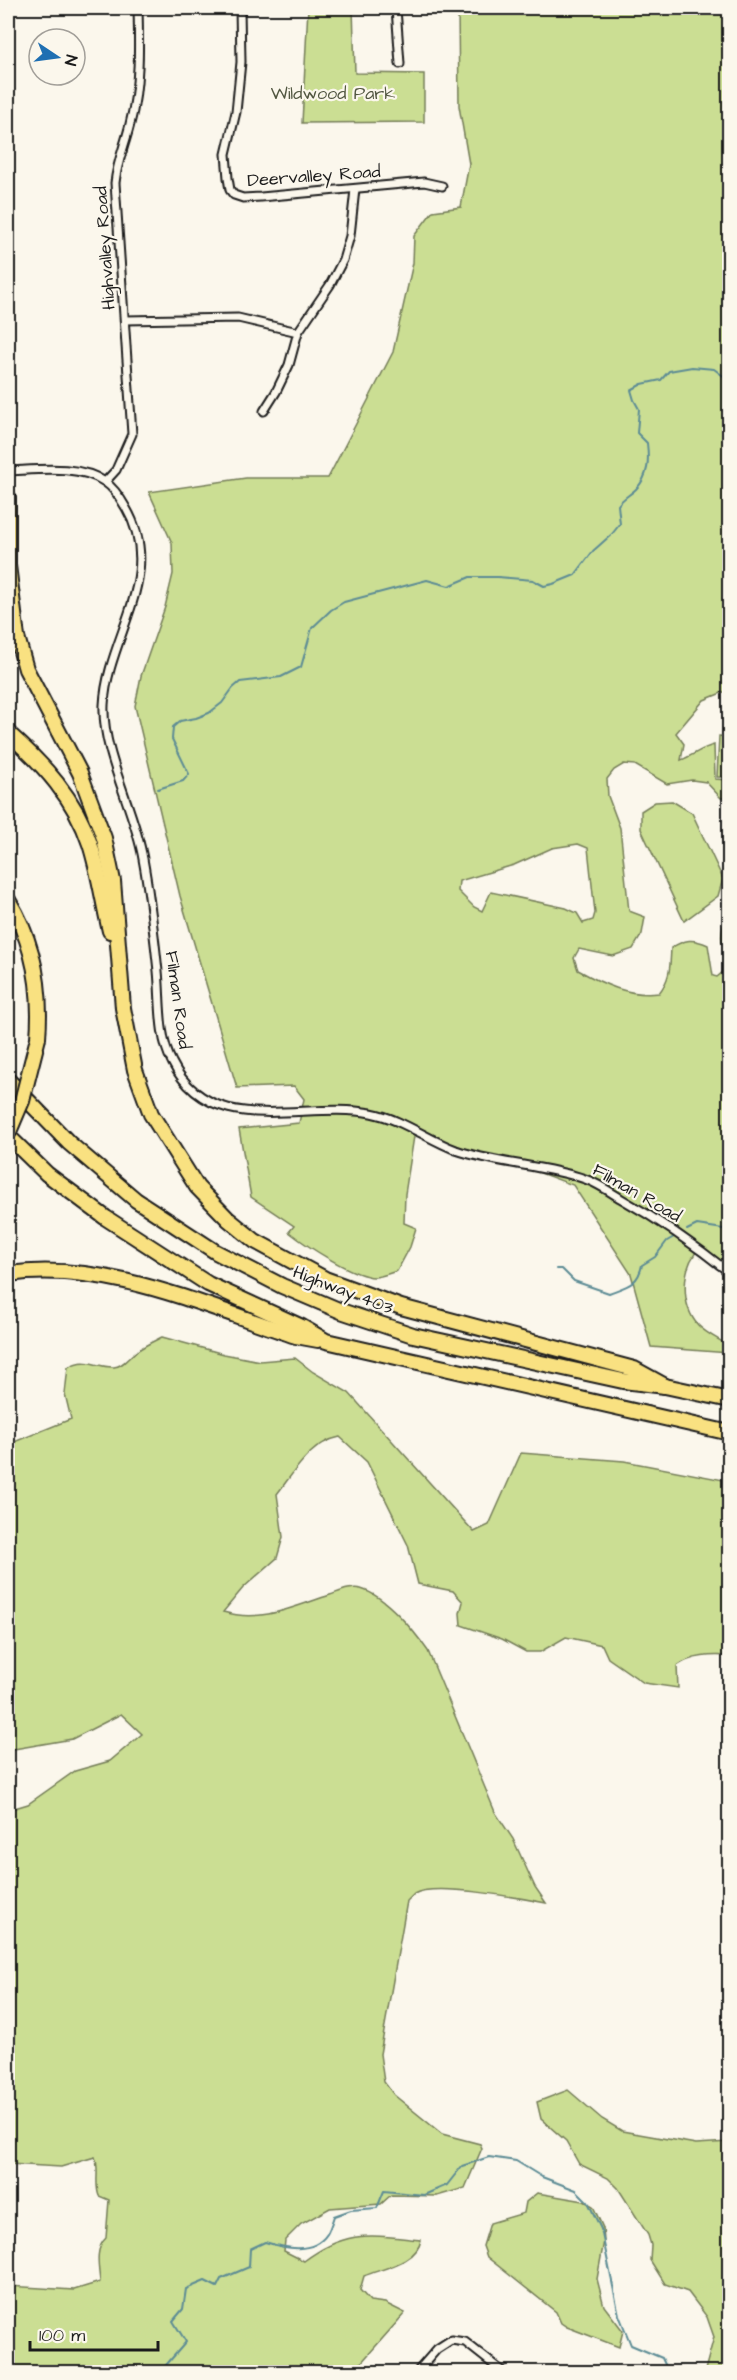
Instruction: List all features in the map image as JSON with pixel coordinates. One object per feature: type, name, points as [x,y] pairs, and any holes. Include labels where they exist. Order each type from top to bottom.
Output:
[{"type":"highway","points":[[8,497],[8,601]]},
{"type":"highway","points":[[8,565],[17,637],[26,669],[80,773],[104,838],[113,881],[123,1008],[135,1070],[151,1114],[197,1187],[228,1219],[255,1241],[286,1260],[325,1279],[401,1307],[634,1370],[664,1386]]},
{"type":"highway","points":[[8,733],[44,765],[80,819],[90,844],[101,886],[120,976]]},
{"type":"highway","points":[[8,900],[16,914],[35,967],[40,1006],[38,1038],[22,1101],[8,1135],[47,1174],[72,1193],[189,1272],[208,1284],[302,1327],[326,1341]]},
{"type":"highway","name":"Highway 403","points":[[8,1080],[69,1143],[136,1200],[216,1252],[282,1286],[341,1311],[412,1335],[623,1381],[664,1386],[729,1400]]},
{"type":"highway","points":[[8,1274],[34,1270],[60,1270],[113,1278],[146,1286],[296,1336],[729,1434]]},
{"type":"street","name":"Highvalley Road","points":[[105,482],[116,470],[124,456],[132,434],[115,183],[117,165],[131,124],[135,99],[139,59],[138,8]]},
{"type":"street","name":"Deervalley Road","points":[[240,8],[241,62],[236,112],[226,154],[230,190],[234,195],[243,198],[424,183],[442,186]]},
{"type":"street","points":[[396,8],[400,64]]},
{"type":"street","points":[[264,411],[289,365],[298,333],[330,285],[343,260],[350,236],[354,189]]},
{"type":"street","points":[[125,320],[238,318],[298,333]]},
{"type":"street","points":[[8,471],[67,471],[105,482]]},
{"type":"street","name":"Filman Road","points":[[105,482],[116,493],[136,526],[141,548],[141,569],[137,586],[107,684],[104,707],[106,731],[143,856],[157,957],[165,1042],[170,1060],[192,1090],[227,1109],[248,1112],[300,1110],[370,1112],[396,1120],[455,1149],[587,1179],[639,1208],[702,1250],[729,1273]]},
{"type":"street","points":[[417,2373],[437,2349],[451,2340],[465,2342],[503,2373]]},
{"type":"green space","name":"Wildwood Park","points":[[308,8],[353,8],[355,73],[424,74],[424,122],[302,123]]},
{"type":"green space","points":[[458,8],[729,8],[729,690],[704,700],[676,733],[684,744],[681,760],[714,745],[715,779],[729,780],[729,798],[721,798],[706,782],[692,780],[667,784],[635,765],[624,764],[614,770],[607,779],[608,796],[620,828],[629,911],[645,917],[642,934],[633,949],[613,956],[579,949],[574,958],[578,970],[607,984],[637,993],[659,993],[668,977],[671,948],[693,940],[708,945],[713,976],[717,977],[724,971],[727,951],[722,943],[722,932],[729,913],[729,1272],[701,1247],[690,1264],[685,1285],[692,1316],[701,1328],[729,1346],[729,1353],[651,1347],[631,1274],[573,1185],[505,1160],[453,1151],[415,1130],[405,1194],[404,1223],[416,1228],[410,1247],[397,1271],[374,1277],[342,1266],[289,1232],[294,1226],[251,1197],[239,1129],[299,1123],[304,1099],[294,1086],[237,1088],[180,896],[135,706],[141,676],[165,607],[173,574],[172,543],[149,492],[246,478],[328,478],[393,352],[413,263],[414,236],[433,211],[461,207],[469,164],[459,106]],"holes":[[[578,844],[588,848],[595,913],[593,920],[583,923],[577,913],[566,908],[491,892],[482,911],[474,907],[458,891],[459,881],[514,865],[552,848]]]},
{"type":"green space","points":[[719,736],[729,737],[729,777],[717,777]]},
{"type":"green space","points":[[672,801],[692,813],[723,879],[718,896],[684,921],[641,829],[641,811],[655,802]]},
{"type":"green space","points":[[162,1337],[260,1361],[295,1358],[313,1372],[349,1393],[474,1532],[489,1525],[521,1453],[624,1461],[729,1481],[729,1656],[709,1656],[683,1662],[677,1666],[678,1688],[644,1683],[608,1658],[602,1645],[566,1637],[540,1652],[526,1652],[502,1639],[461,1625],[460,1613],[463,1602],[453,1591],[418,1584],[408,1545],[367,1462],[340,1437],[320,1445],[304,1459],[277,1494],[283,1537],[277,1558],[243,1588],[223,1612],[237,1615],[264,1615],[290,1609],[353,1588],[370,1593],[389,1606],[407,1624],[428,1651],[495,1812],[513,1839],[535,1887],[546,1903],[458,1890],[424,1891],[414,1894],[407,1901],[380,2054],[384,2082],[394,2095],[442,2134],[480,2144],[482,2148],[465,2188],[437,2196],[391,2195],[381,2204],[330,2208],[301,2224],[285,2240],[284,2251],[304,2261],[319,2251],[346,2239],[373,2236],[421,2240],[418,2248],[406,2259],[364,2276],[360,2290],[370,2301],[385,2303],[405,2313],[353,2372],[8,2372],[8,2286],[74,2290],[100,2282],[99,2253],[102,2242],[106,2238],[109,2200],[99,2196],[95,2157],[61,2167],[8,2164],[8,1810],[28,1804],[75,1771],[110,1761],[142,1734],[121,1714],[72,1739],[14,1749],[8,1748],[8,1457],[14,1442],[71,1419],[65,1394],[68,1367],[81,1362],[108,1367],[118,1366],[140,1349]]},
{"type":"green space","points":[[568,2090],[602,2119],[622,2131],[696,2144],[729,2142],[729,2372],[625,2372],[656,2367],[705,2370],[714,2337],[707,2317],[688,2292],[665,2284],[650,2260],[651,2245],[648,2235],[618,2188],[608,2178],[579,2164],[566,2141],[541,2119],[537,2102]]},
{"type":"green space","points":[[537,2193],[584,2201],[593,2206],[603,2228],[604,2241],[597,2279],[604,2306],[623,2331],[619,2347],[561,2323],[556,2312],[487,2257],[483,2246],[490,2223],[524,2213],[526,2202]]},
{"type":"waterway","points":[[158,789],[183,781],[189,774],[172,739],[173,727],[180,721],[209,713],[222,703],[240,682],[281,677],[301,667],[312,628],[331,610],[344,602],[427,580],[449,586],[470,577],[498,577],[533,580],[544,586],[575,575],[593,551],[620,524],[618,505],[636,489],[646,473],[647,443],[637,433],[639,409],[631,390],[642,384],[661,380],[669,371],[692,367],[714,369],[730,381]]},
{"type":"waterway","points":[[687,1230],[697,1225],[730,1230]]},
{"type":"waterway","points":[[556,1269],[562,1269],[574,1281],[609,1293],[635,1281],[642,1265],[655,1257],[667,1241],[674,1237]]},
{"type":"waterway","points":[[155,2372],[161,2371],[186,2342],[173,2321],[183,2309],[186,2289],[205,2281],[217,2287],[221,2279],[249,2267],[250,2249],[265,2242],[289,2248],[314,2245],[327,2234],[334,2216],[351,2210],[377,2208],[384,2191],[424,2195],[447,2185],[462,2166],[489,2157],[516,2161],[542,2177],[576,2190],[588,2202],[601,2229],[619,2315],[631,2345],[662,2358],[667,2369],[678,2372]]}]
